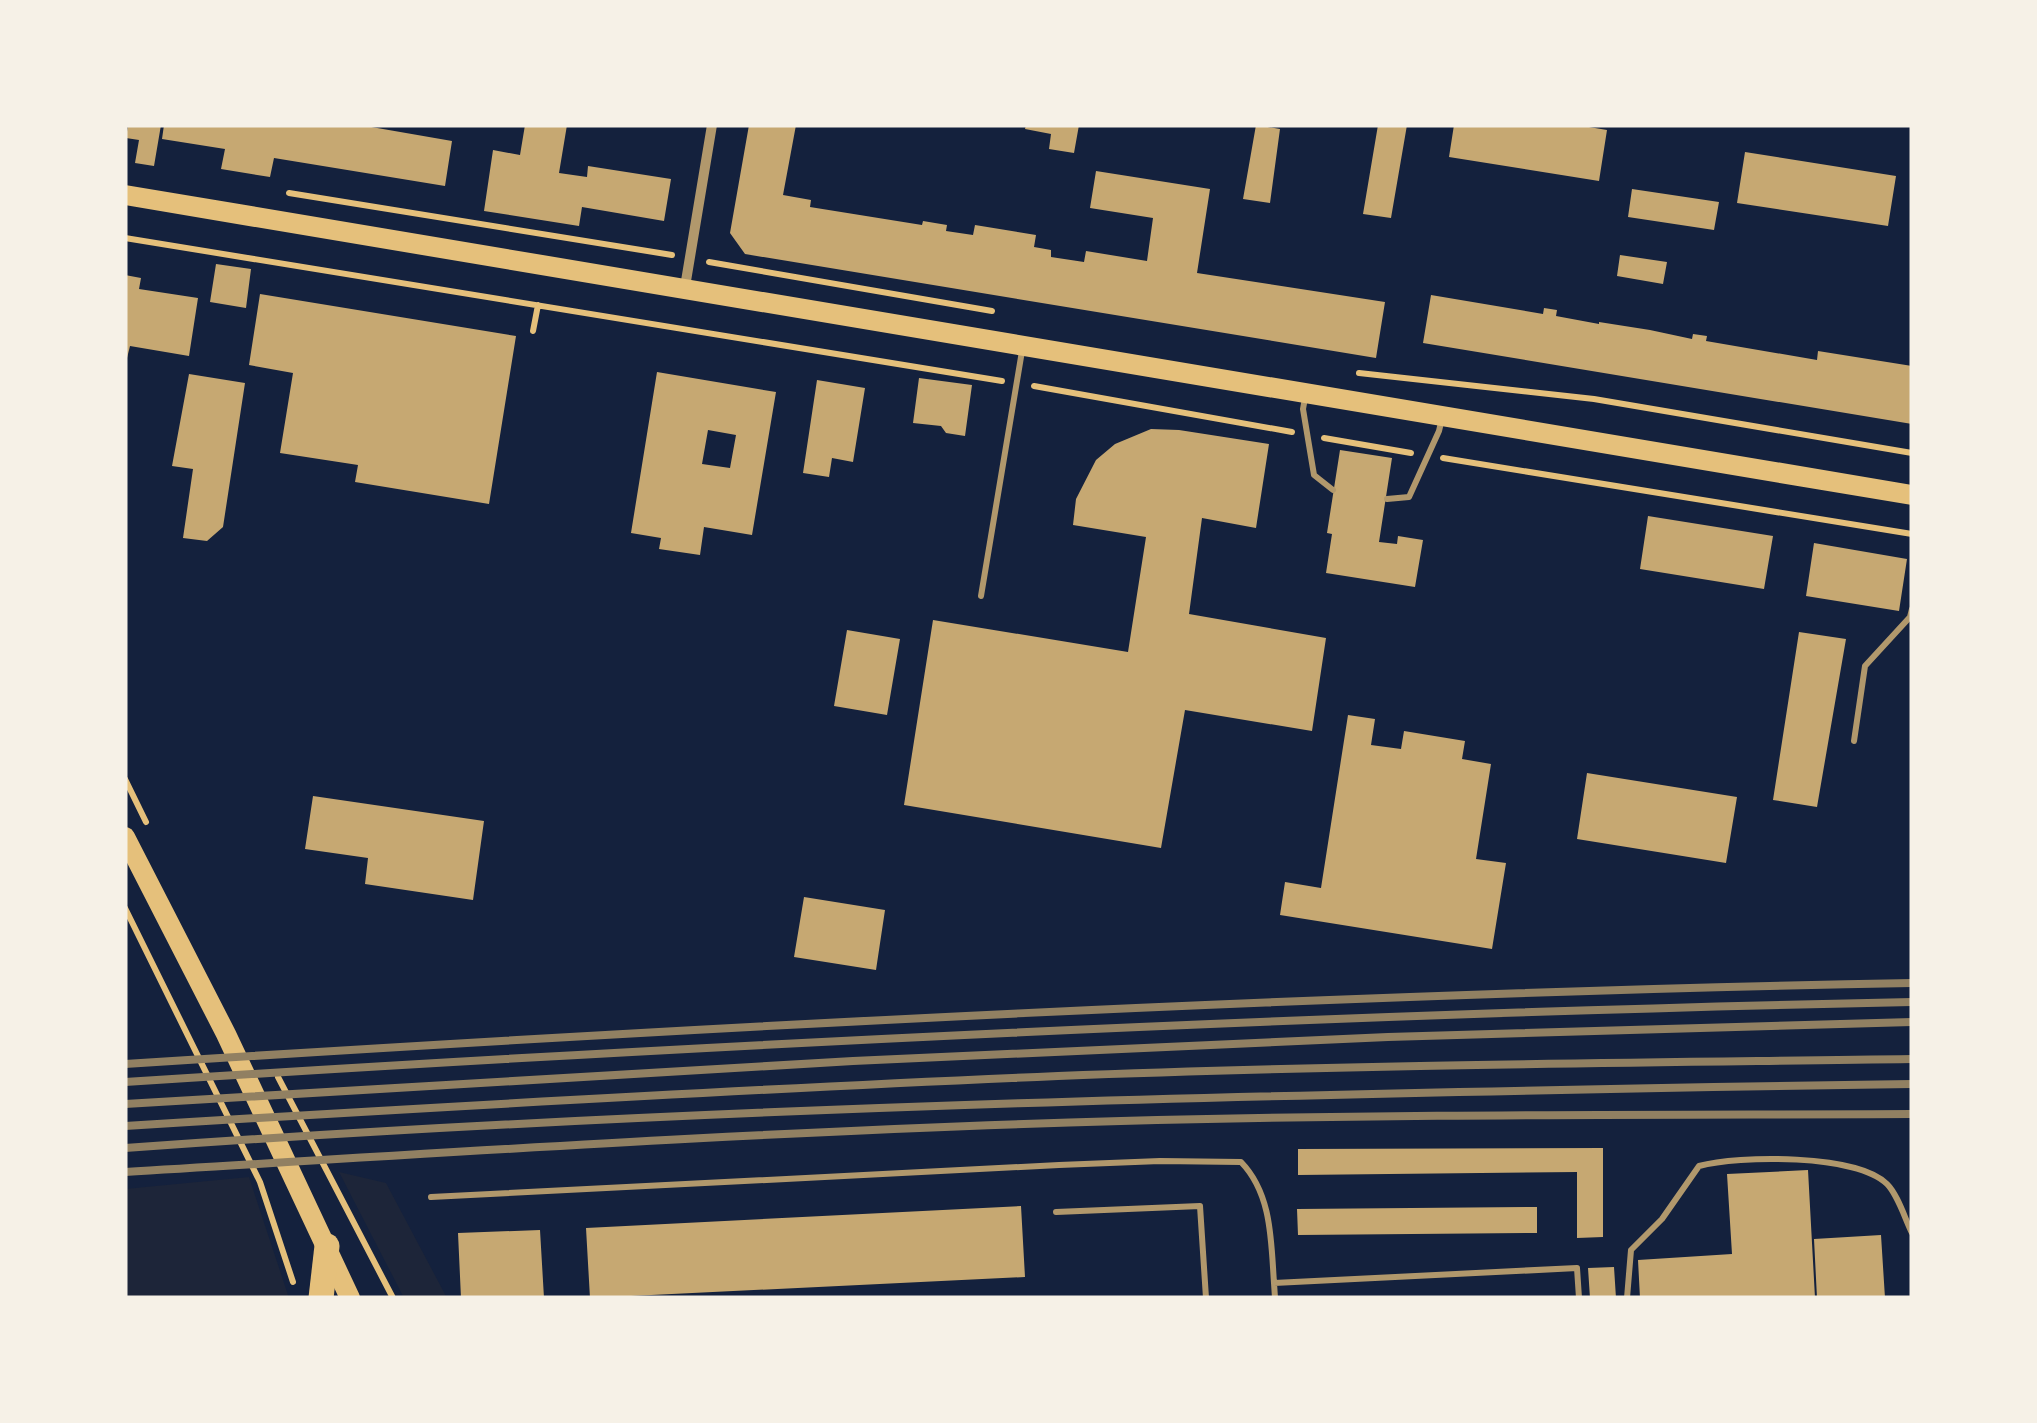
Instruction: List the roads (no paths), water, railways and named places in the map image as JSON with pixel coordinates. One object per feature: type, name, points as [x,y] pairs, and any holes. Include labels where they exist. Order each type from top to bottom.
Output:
[{"type":"highway","points":[[320,1298],[327,1246]]},
{"type":"main road","points":[[125,195],[1912,495]]},
{"type":"main road","points":[[125,838],[226,1034],[350,1298]]},
{"type":"street","points":[[684,287],[712,125]]},
{"type":"lane","points":[[981,596],[1023,345]]},
{"type":"lane","points":[[1306,392],[1304,409],[1314,475],[1333,490]]},
{"type":"lane","points":[[1386,499],[1409,497],[1439,431],[1442,415]]},
{"type":"lane","points":[[1854,741],[1865,666],[1910,617],[1912,609]]},
{"type":"lane","points":[[1628,1298],[1631,1250],[1662,1220],[1699,1166],[1726,1158],[1851,1164],[1888,1184],[1912,1233]]},
{"type":"lane","points":[[430,1197],[1076,1164],[1242,1162],[1255,1176],[1268,1216],[1275,1298]]},
{"type":"lane","points":[[1056,1212],[1200,1206],[1206,1298]]},
{"type":"lane","points":[[1274,1283],[1578,1268],[1579,1298]]},
{"type":"railway","points":[[125,1064],[1018,1013],[1912,983]]},
{"type":"railway","points":[[125,1082],[1018,1032],[1912,1002]]},
{"type":"railway","points":[[125,1104],[853,1061],[1388,1037],[1912,1022]]},
{"type":"railway","points":[[125,1126],[1058,1076],[1912,1059]]},
{"type":"railway","points":[[125,1148],[571,1121],[1018,1103],[1912,1084]]},
{"type":"railway","points":[[125,1172],[623,1142],[996,1125],[1319,1117],[1912,1114]]}]
